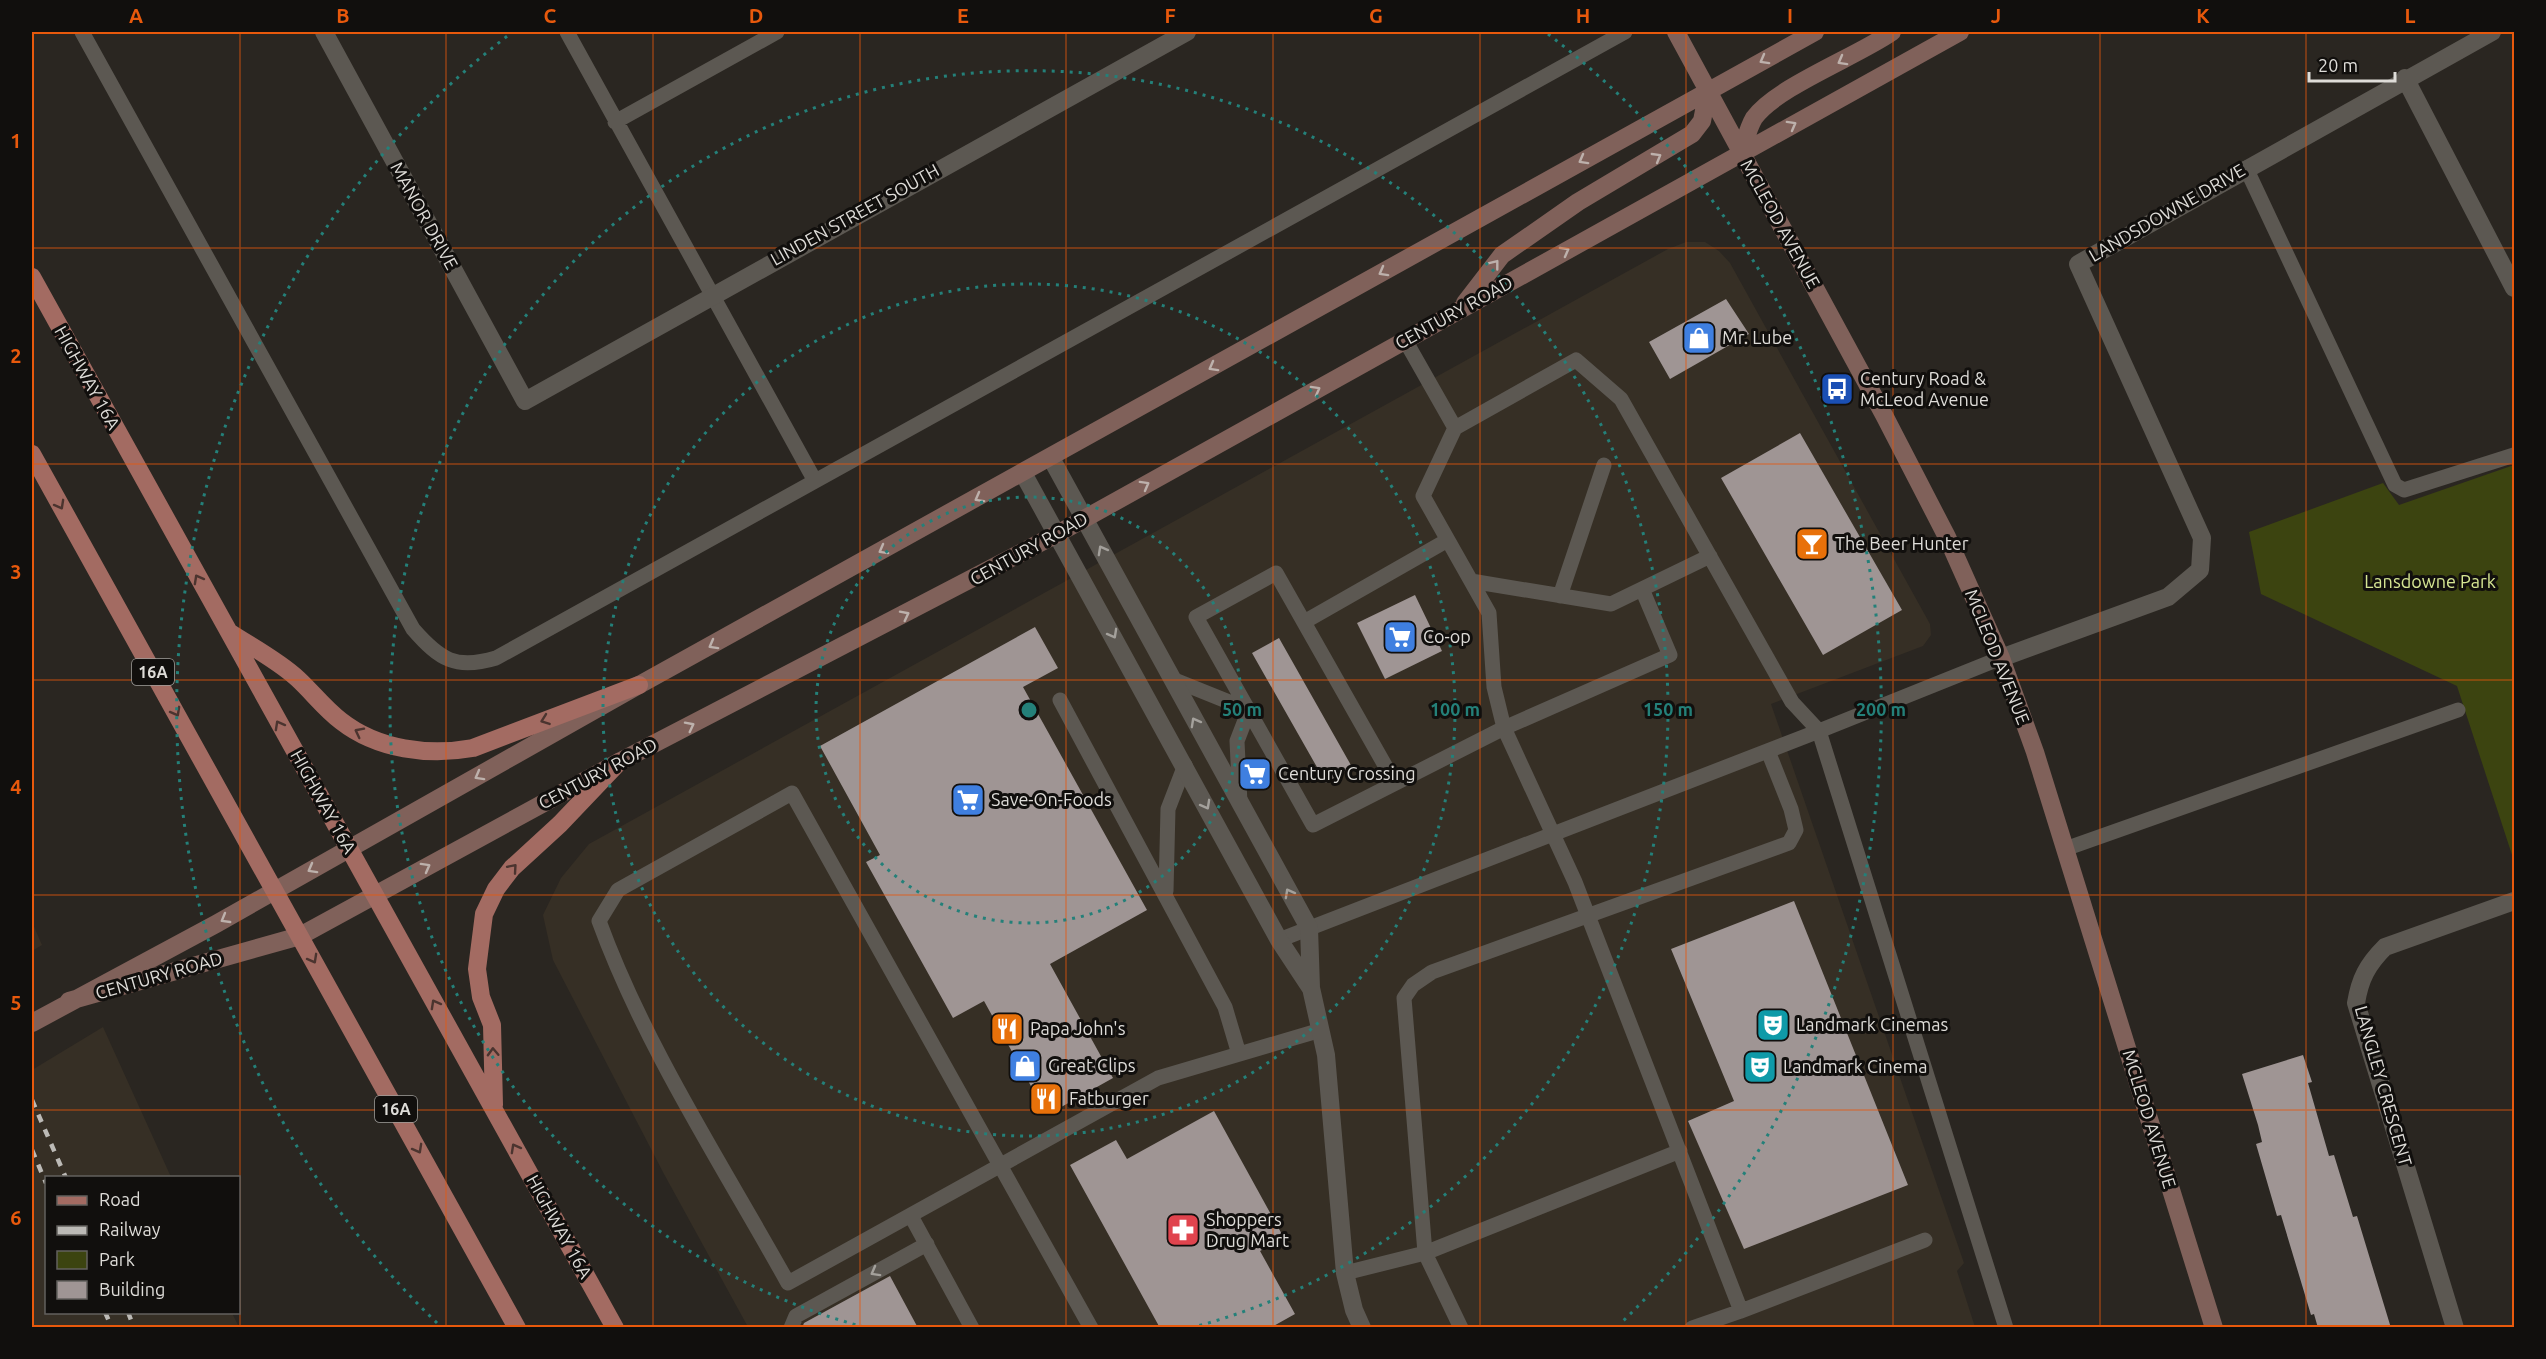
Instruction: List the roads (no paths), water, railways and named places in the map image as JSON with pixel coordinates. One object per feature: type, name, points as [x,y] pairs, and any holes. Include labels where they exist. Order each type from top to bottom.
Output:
[{"type":"main road","name":"MCLEOD AVENUE","points":[[1676,32],[1884,415],[1947,537],[2001,658],[2035,752],[2214,1328]]},
{"type":"main road","name":"CENTURY ROAD","points":[[32,1023],[69,1001],[216,924],[639,685],[1815,32]]},
{"type":"main road","points":[[1741,153],[1754,119],[1768,105],[1786,92],[1892,32]]},
{"type":"main road","name":"CENTURY ROAD","points":[[69,1001],[300,936],[619,762],[1058,534],[1960,32]]},
{"type":"main road","points":[[1459,310],[1502,255],[1578,202],[1692,134],[1702,121],[1708,90]]},
{"type":"main road","name":"HIGHWAY 16A","points":[[32,277],[615,1328]]},
{"type":"main road","name":"16A","points":[[32,454],[516,1328]]},
{"type":"main road","points":[[226,630],[297,678],[343,723],[393,746],[420,752],[447,753],[473,748],[639,685]]},
{"type":"main road","points":[[495,1110],[492,1025],[481,997],[477,969],[484,914],[496,890],[512,868],[560,824],[619,762]]},
{"type":"street","name":"MANOR DRIVE","points":[[324,32],[525,401]]},
{"type":"street","name":"LINDEN STREET SOUTH","points":[[525,401],[1187,32]]},
{"type":"street","name":"LANDSDOWNE DRIVE","points":[[2001,658],[2168,597],[2200,570],[2202,538],[2078,264],[2406,78],[2492,32]]},
{"type":"street","points":[[2406,78],[2514,288]]},
{"type":"street","points":[[1051,458],[1309,928],[1311,988],[1326,1056],[1345,1273],[1354,1311],[1362,1328]]},
{"type":"street","points":[[1023,473],[1279,940],[1311,988]]},
{"type":"street","name":"LANGLEY CRESCENT","points":[[2456,1328],[2356,1003],[2360,980],[2372,961],[2385,947],[2514,901]]},
{"type":"lane","points":[[82,32],[413,629],[429,647],[450,662],[474,664],[496,658],[1625,32]]},
{"type":"lane","points":[[567,32],[815,481]]},
{"type":"lane","points":[[615,122],[777,32]]},
{"type":"lane","points":[[2246,168],[2395,485],[2404,490],[2514,455]]},
{"type":"lane","points":[[1405,340],[1455,428]]},
{"type":"lane","points":[[1741,1311],[1555,834],[1504,728],[1494,687],[1489,613],[1446,541],[1423,496],[1455,428],[1576,360],[1622,399],[1792,702],[1819,731],[2006,1328]]},
{"type":"lane","points":[[1560,596],[1604,465]]},
{"type":"lane","points":[[1304,622],[1446,541]]},
{"type":"lane","points":[[1471,581],[1611,604],[1710,556]]},
{"type":"lane","points":[[1395,783],[1276,573],[1196,616],[1313,825],[1504,728],[1670,655],[1642,589]]},
{"type":"lane","points":[[1279,940],[1768,751],[2001,658]]},
{"type":"lane","points":[[1172,679],[1249,710]]},
{"type":"lane","points":[[1060,700],[1226,1007],[1239,1054]]},
{"type":"lane","points":[[1240,803],[1237,741],[1249,710]]},
{"type":"lane","points":[[2065,849],[2458,710]]},
{"type":"lane","points":[[1461,1328],[1425,1253],[1404,998],[1413,985],[1432,972],[1789,843],[1796,830],[1791,809],[1768,751]]},
{"type":"lane","points":[[1166,894],[1168,809],[1185,765]]},
{"type":"lane","points":[[1091,1328],[1001,1167],[792,793],[618,890],[600,921],[618,974],[788,1283],[1001,1167],[1158,1078],[1321,1030]]},
{"type":"lane","points":[[1345,1273],[1425,1253],[1680,1151]]},
{"type":"lane","points":[[911,1216],[972,1328]]},
{"type":"lane","points":[[1692,1328],[1925,1240]]},
{"type":"lane","points":[[791,1328],[796,1316],[927,1244]]},
{"type":"railway","points":[[32,1100],[65,1176]]},
{"type":"railway","points":[[32,1150],[45,1181]]},
{"type":"railway","points":[[106,1314],[112,1328]]},
{"type":"railway","points":[[129,1314],[134,1328]]},
{"type":"place","name":"Mr. Lube","points":[[1699,338]]},
{"type":"place","name":"Century Road & McLeod Avenue","points":[[1837,389]]},
{"type":"place","name":"The Beer Hunter","points":[[1812,544]]},
{"type":"place","name":"Co-op","points":[[1400,637]]},
{"type":"place","name":"Century Crossing","points":[[1255,774]]},
{"type":"place","name":"Save-On-Foods","points":[[968,800]]},
{"type":"place","name":"Landmark Cinemas","points":[[1773,1025]]},
{"type":"place","name":"Papa John's","points":[[1007,1029]]},
{"type":"place","name":"Great Clips","points":[[1025,1066]]},
{"type":"place","name":"Landmark Cinema","points":[[1760,1067]]},
{"type":"place","name":"Fatburger","points":[[1046,1099]]},
{"type":"place","name":"Shoppers Drug Mart","points":[[1183,1230]]},
{"type":"park label","name":"Lansdowne Park","points":[[2430,582]]}]
